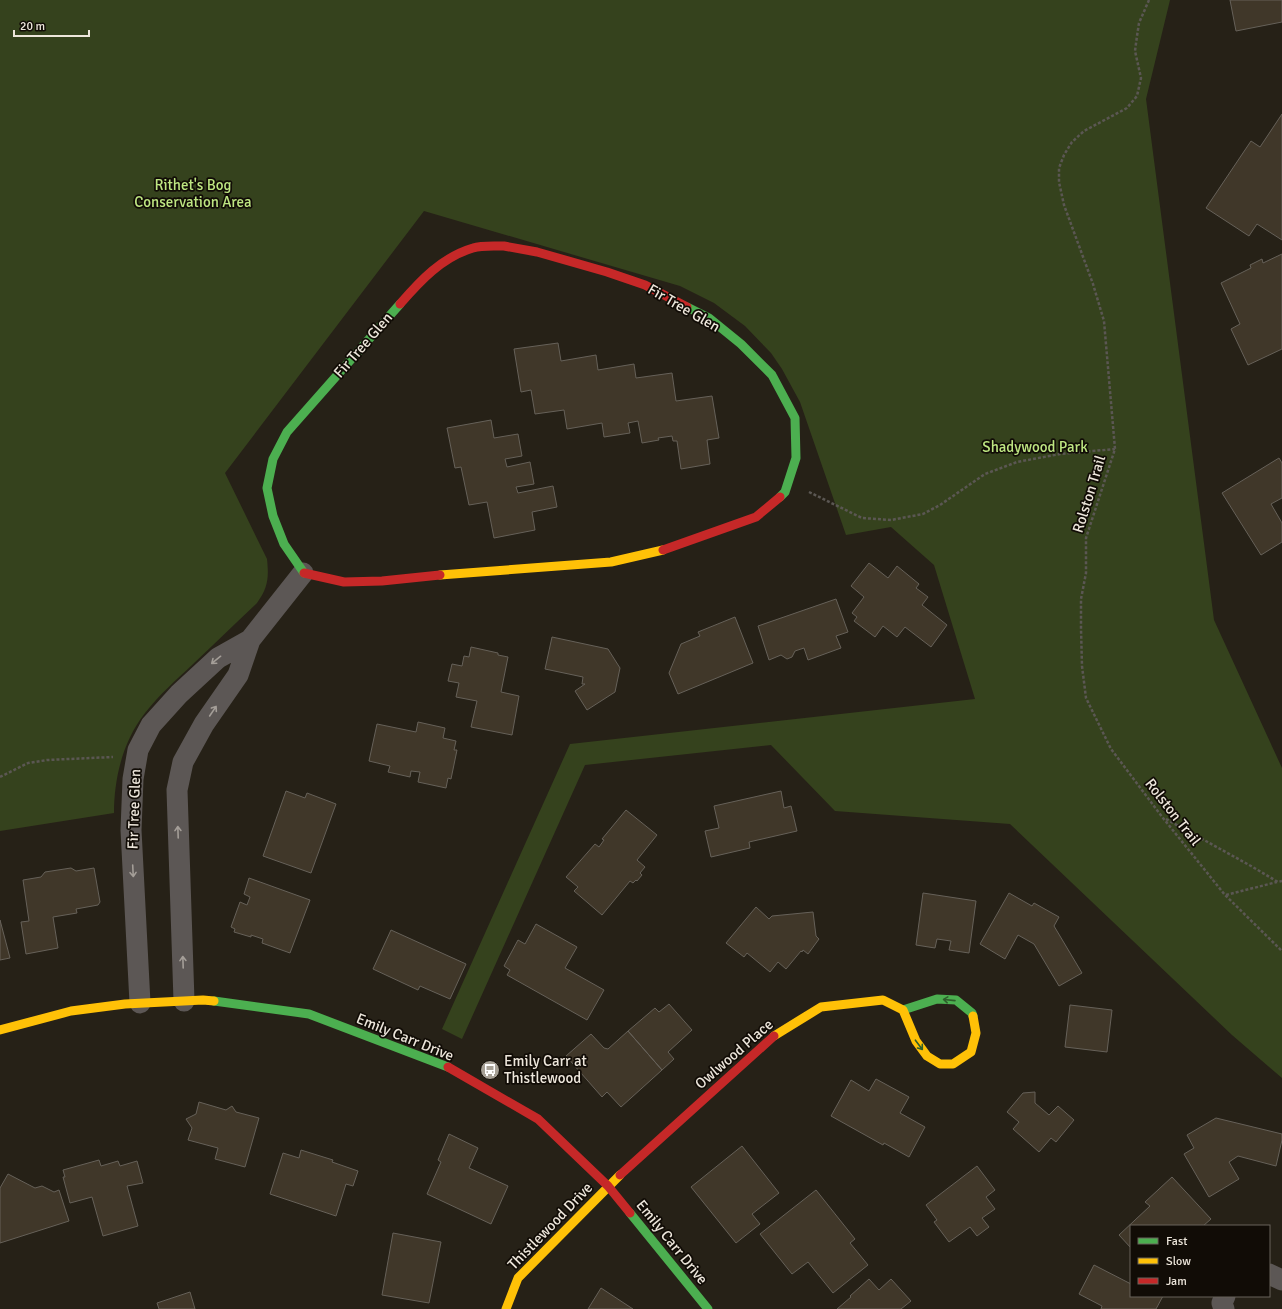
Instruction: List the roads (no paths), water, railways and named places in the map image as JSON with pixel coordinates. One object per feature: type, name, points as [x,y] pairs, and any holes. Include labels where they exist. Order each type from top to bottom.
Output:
[{"type":"street","name":"Fir Tree Glen","points":[[504,246],[537,252],[607,272],[646,285],[709,318],[741,344],[772,375],[795,418],[796,458],[785,492],[756,517],[671,548],[611,562],[447,574],[382,581],[344,582],[303,573],[284,544],[274,516],[267,488],[273,459],[286,432],[420,281],[449,258],[474,247],[504,246]]},
{"type":"street","name":"Fir Tree Glen","points":[[184,1001],[177,790],[183,762],[204,724],[238,675],[250,640],[303,573]]},
{"type":"street","name":"Fir Tree Glen","points":[[140,1003],[131,830],[133,778],[138,750],[152,725],[179,694],[218,658],[250,640]]},
{"type":"street","points":[[937,998],[956,1000],[972,1013],[976,1033],[971,1052],[953,1064],[940,1064],[927,1056],[916,1041],[903,1010],[937,998]]},
{"type":"street","name":"Emily Carr Drive","points":[[0,1030],[71,1011],[125,1004],[203,1000],[309,1014],[444,1065],[538,1119],[608,1186],[708,1309]]},
{"type":"street","name":"Owlwood Place","points":[[608,1186],[775,1035],[821,1007],[883,1000],[903,1010]]},
{"type":"street","name":"Thistlewood Drive","points":[[506,1309],[518,1278],[608,1186]]},
{"type":"street","points":[[1270,1274],[1282,1280]]},
{"type":"street","points":[[1224,1309],[1222,1303],[1225,1297]]},
{"type":"place","name":"Emily Carr at Thistlewood","points":[[490,1070]]},
{"type":"park label","name":"Rithet's Bog Conservation Area","points":[[193,194]]},
{"type":"park label","name":"Shadywood Park","points":[[1035,447]]}]
